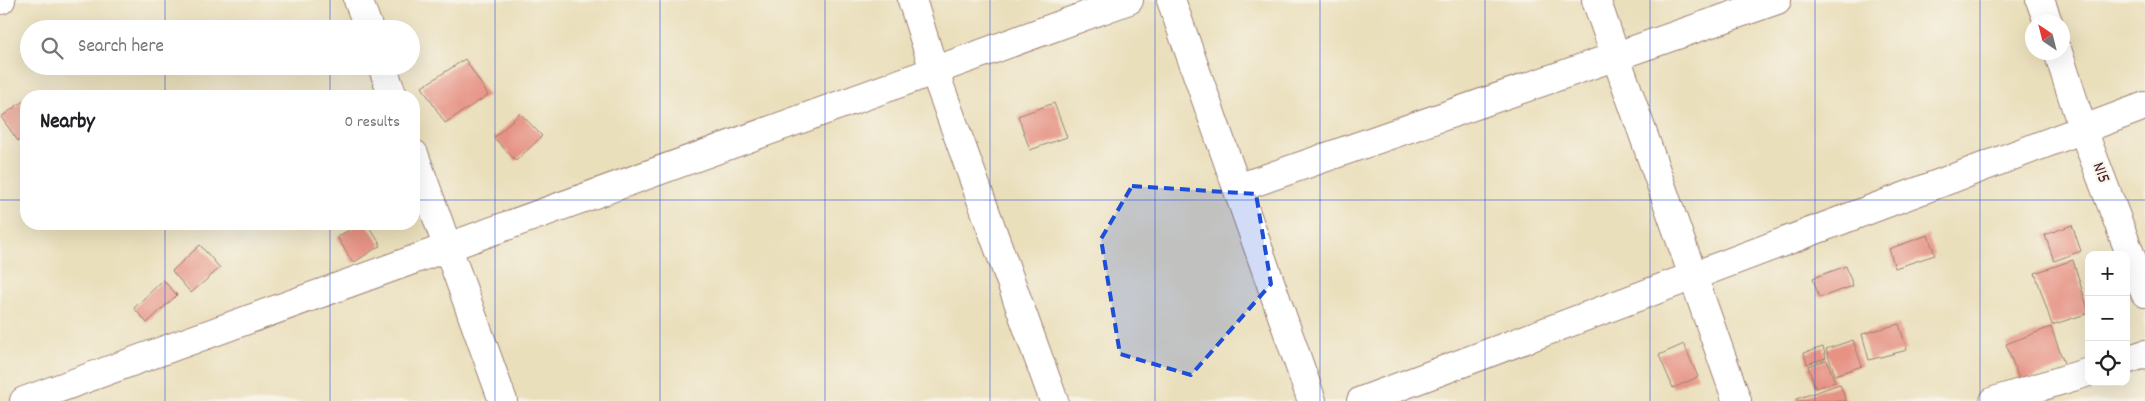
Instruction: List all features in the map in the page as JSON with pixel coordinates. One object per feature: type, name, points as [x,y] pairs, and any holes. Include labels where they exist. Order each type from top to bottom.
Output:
[{"type":"street","points":[[358,0],[366,20]]},
{"type":"street","points":[[912,0],[934,70],[1054,401]]},
{"type":"street","points":[[24,401],[1129,0]]},
{"type":"street","points":[[1171,0],[1312,401]]},
{"type":"street","points":[[1596,0],[1738,401]]},
{"type":"street","points":[[1238,188],[1778,0]]},
{"type":"street","points":[[2040,0],[2045,15]]},
{"type":"street","name":"N15","points":[[2061,60],[2083,130],[2145,293]]},
{"type":"street","points":[[385,75],[391,90]]},
{"type":"street","points":[[1361,401],[1693,274],[2145,106]]},
{"type":"street","points":[[420,170],[503,401]]},
{"type":"street","points":[[2130,359],[2145,354]]},
{"type":"street","points":[[1994,401],[2085,373]]},
{"type":"highlighted area","points":[[1132,186],[1256,194],[1271,284],[1191,375],[1120,354],[1101,239]]},
{"type":"building","points":[[465,59],[488,95],[445,123],[422,87]]},
{"type":"building","points":[[20,103],[20,140],[18,141],[1,117]]},
{"type":"building","points":[[1054,103],[1067,137],[1030,150],[1018,116]]},
{"type":"building","points":[[520,113],[542,136],[516,161],[494,138]]},
{"type":"building","points":[[2072,225],[2081,251],[2054,261],[2045,235]]},
{"type":"building","points":[[349,230],[371,230],[381,245],[353,263],[337,237]]},
{"type":"building","points":[[1928,235],[1935,255],[1895,268],[1889,249]]},
{"type":"building","points":[[200,245],[220,268],[191,293],[172,271]]},
{"type":"building","points":[[2073,260],[2085,300],[2085,314],[2052,325],[2035,273]]},
{"type":"building","points":[[1846,266],[1853,286],[1819,298],[1813,278]]},
{"type":"building","points":[[163,280],[177,295],[147,323],[134,308]]},
{"type":"building","points":[[1899,324],[1907,350],[1869,360],[1862,334]]},
{"type":"building","points":[[2051,327],[2065,366],[2020,382],[2006,344]]},
{"type":"building","points":[[1853,340],[1862,366],[1835,375],[1826,349]]},
{"type":"building","points":[[1684,344],[1698,377],[1673,388],[1659,355]]},
{"type":"building","points":[[1823,347],[1826,358],[1807,364],[1804,353]]},
{"type":"building","points":[[1827,360],[1835,382],[1815,388],[1808,366]]},
{"type":"building","points":[[1840,384],[1846,401],[1797,401],[1796,399]]}]
